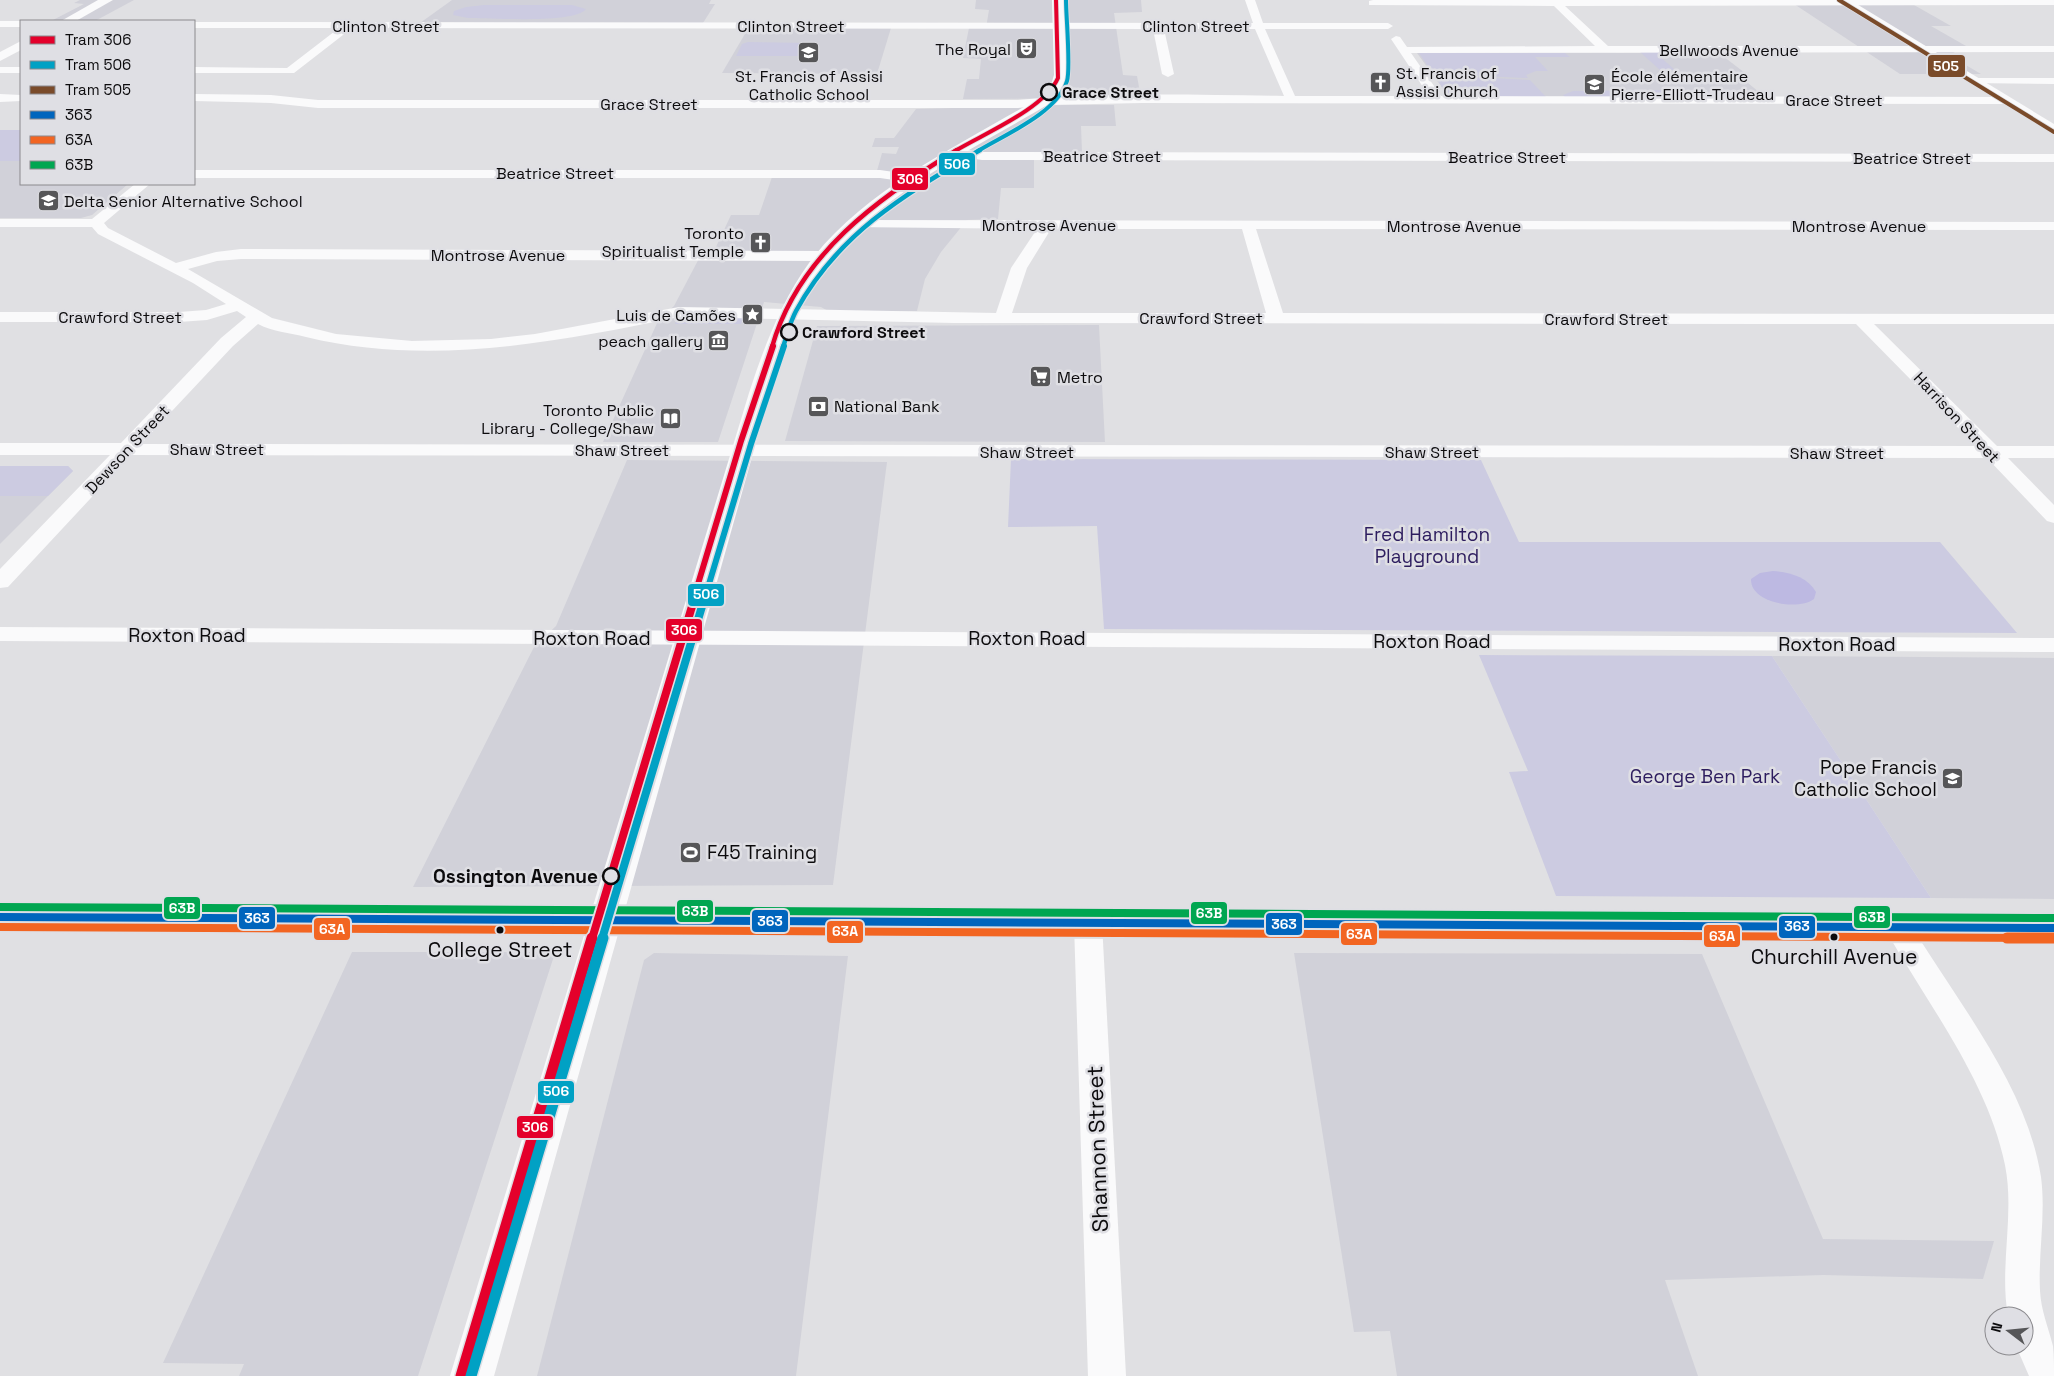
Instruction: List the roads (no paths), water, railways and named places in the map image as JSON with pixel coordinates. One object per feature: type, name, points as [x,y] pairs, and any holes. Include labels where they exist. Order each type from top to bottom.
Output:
[{"type":"main road","points":[[69,20],[107,0]]},
{"type":"main road","points":[[472,1376],[742,452],[770,363],[788,314],[804,285],[824,256],[855,224],[915,179],[1044,101],[1060,84],[1058,0]]},
{"type":"main road","points":[[1844,1],[2054,130]]},
{"type":"main road","points":[[0,57],[20,46]]},
{"type":"main road","points":[[0,917],[2054,928]]},
{"type":"street","points":[[1250,0],[1291,99]]},
{"type":"street","points":[[1372,1],[1557,3],[2054,2]]},
{"type":"street","points":[[1372,1],[1438,100]]},
{"type":"street","points":[[1557,3],[1605,50]]},
{"type":"street","points":[[0,24],[20,24]]},
{"type":"street","name":"Clinton Street","points":[[195,25],[1388,26]]},
{"type":"street","points":[[195,70],[290,71],[348,26]]},
{"type":"street","points":[[1158,26],[1168,74]]},
{"type":"street","name":"Bellwoods Avenue","points":[[1404,50],[2054,49]]},
{"type":"street","points":[[0,70],[20,70]]},
{"type":"street","points":[[1974,81],[2054,81]]},
{"type":"street","points":[[0,98],[20,98]]},
{"type":"street","name":"Grace Street","points":[[195,98],[271,99],[327,104],[1018,104],[1044,101],[1291,99],[2005,100]]},
{"type":"street","name":"Beatrice Street","points":[[960,153],[982,156],[2054,158]]},
{"type":"street","name":"Beatrice Street","points":[[195,174],[880,174],[915,179]]},
{"type":"street","points":[[0,223],[96,223],[142,185]]},
{"type":"street","points":[[96,223],[103,230],[174,268]]},
{"type":"street","name":"Montrose Avenue","points":[[855,224],[1046,226],[2054,226]]},
{"type":"street","points":[[1003,317],[1007,295],[1016,271],[1046,226]]},
{"type":"street","points":[[1248,226],[1276,318]]},
{"type":"street","name":"Montrose Avenue","points":[[174,268],[216,257],[241,254],[824,256]]},
{"type":"street","name":"Crawford Street","points":[[174,268],[198,280],[256,317],[296,331],[336,339],[379,344],[447,346],[535,339],[679,312],[1003,317],[2054,319]]},
{"type":"street","name":"Crawford Street","points":[[0,317],[179,318],[207,314],[239,305]]},
{"type":"street","name":"Dewson Street","points":[[0,582],[128,449],[227,342],[256,317]]},
{"type":"street","name":"Harrison Street","points":[[1859,318],[1922,379],[1990,453],[2054,517]]},
{"type":"street","name":"Shaw Street","points":[[0,449],[742,452],[2054,452]]},
{"type":"street","name":"Roxton Road","points":[[0,634],[689,638],[874,637],[2054,645]]},
{"type":"street","name":"Shannon Street","points":[[1088,922],[1107,1376]]},
{"type":"street","points":[[1898,927],[1980,1064],[2007,1117],[2015,1139],[2025,1186],[2026,1241],[2022,1278],[2025,1313],[2033,1344],[2048,1376]]},
{"type":"tram line","name":"306","points":[[461,1376],[741,441],[783,314],[808,273],[834,242],[864,214],[931,165],[1038,103],[1053,89],[1058,78],[1056,0]]},
{"type":"tram line","name":"506","points":[[471,1376],[751,444],[795,313],[816,279],[841,248],[870,221],[902,197],[1043,112],[1061,95],[1068,79],[1066,0]]},
{"type":"tram line","name":"505","points":[[1839,0],[2054,132]]},
{"type":"place","name":"The Royal","points":[[1027,49]]},
{"type":"place","name":"St. Francis of Assisi Catholic School","points":[[809,52]]},
{"type":"place","name":"St. Francis of Assisi Church","points":[[1380,82]]},
{"type":"place","name":"École élémentaire Pierre-Elliott-Trudeau","points":[[1595,85]]},
{"type":"place","name":"Grace Street","points":[[1049,92]]},
{"type":"place","name":"Delta Senior Alternative School","points":[[48,201]]},
{"type":"place","name":"Toronto Spiritualist Temple","points":[[760,242]]},
{"type":"place","name":"Luis de Camões","points":[[752,315]]},
{"type":"place","name":"Crawford Street","points":[[789,332]]},
{"type":"place","name":"peach gallery","points":[[719,341]]},
{"type":"place","name":"Metro","points":[[1041,377]]},
{"type":"place","name":"National Bank","points":[[818,406]]},
{"type":"place","name":"Toronto Public Library - College/Shaw","points":[[670,419]]},
{"type":"place","name":"Pope Francis Catholic School","points":[[1953,778]]},
{"type":"place","name":"F45 Training","points":[[691,852]]},
{"type":"place","name":"Ossington Avenue","points":[[611,876]]},
{"type":"place","name":"College Street","points":[[500,930]]},
{"type":"place","name":"Churchill Avenue","points":[[1834,937]]},
{"type":"park label","name":"Fred Hamilton Playground","points":[[1427,545]]},
{"type":"park label","name":"George Ben Park","points":[[1705,776]]}]
